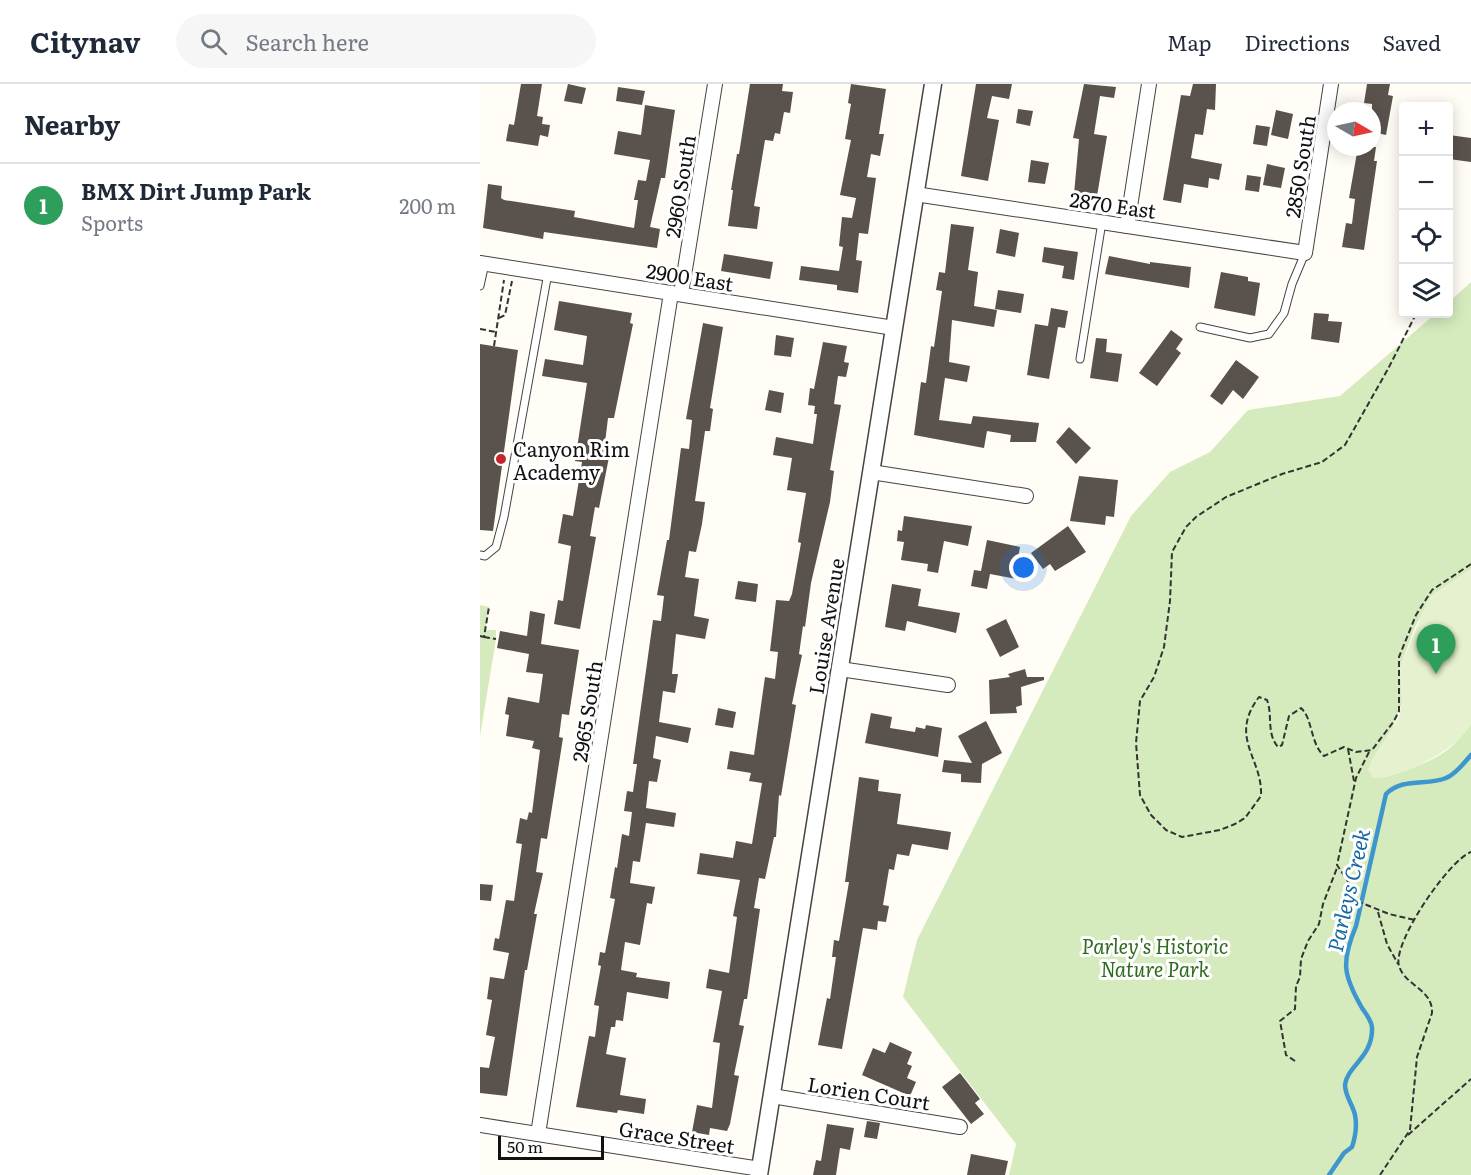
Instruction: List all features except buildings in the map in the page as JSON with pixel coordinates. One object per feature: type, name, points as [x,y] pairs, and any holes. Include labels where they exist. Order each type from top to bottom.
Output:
[{"type":"street","name":"2960 South","points":[[676,294],[715,84]]},
{"type":"street","name":"Louise Avenue","points":[[760,1172],[933,84]]},
{"type":"street","points":[[1127,226],[1149,84]]},
{"type":"street","name":"2850 South","points":[[1305,253],[1331,84]]},
{"type":"street","name":"2870 East","points":[[915,195],[1305,253]]},
{"type":"street","name":"2900 East","points":[[482,263],[894,328]]},
{"type":"street","name":"2965 South","points":[[538,1134],[676,294]]},
{"type":"street","points":[[871,471],[1026,496]]},
{"type":"street","points":[[840,669],[948,686]]},
{"type":"street","name":"Lorien Court","points":[[772,1096],[960,1127]]},
{"type":"street","name":"Grace Street","points":[[480,1125],[760,1172]]},
{"type":"lane","points":[[1080,359],[1102,222]]},
{"type":"lane","points":[[1200,327],[1250,338],[1269,334],[1284,313],[1292,284],[1305,253]]},
{"type":"lane","points":[[480,286],[482,263]]},
{"type":"lane","points":[[480,555],[485,556],[496,547],[504,517],[548,273]]},
{"type":"path","points":[[494,346],[504,280]]},
{"type":"path","points":[[498,318],[506,315],[512,281]]},
{"type":"path","points":[[1369,752],[1337,748],[1328,756],[1322,754],[1301,708],[1289,716],[1282,745],[1278,747],[1269,726],[1269,705],[1267,700],[1259,697],[1247,723],[1246,744],[1260,779],[1261,796],[1245,818],[1220,830],[1182,837],[1173,836],[1151,815],[1140,795],[1136,743],[1140,701],[1154,677],[1164,647],[1175,544],[1196,517],[1226,497],[1273,477],[1322,462],[1345,445],[1414,318]]},
{"type":"path","points":[[480,329],[496,332]]},
{"type":"path","points":[[1295,1061],[1286,1055],[1280,1021],[1295,1009],[1295,990],[1300,977],[1301,959],[1308,941],[1319,924],[1337,865],[1354,784],[1369,752],[1394,721],[1399,711],[1401,649],[1416,615],[1432,590],[1471,564]]},
{"type":"path","points":[[489,607],[482,636],[496,639]]},
{"type":"path","points":[[1347,748],[1354,784]]},
{"type":"path","points":[[1398,964],[1405,937],[1446,871],[1463,855],[1471,852]]},
{"type":"path","points":[[1337,865],[1350,884],[1353,900],[1377,910],[1415,920]]},
{"type":"path","points":[[1377,910],[1387,944],[1398,964],[1406,976],[1425,992],[1432,1007],[1417,1057],[1408,1135]]},
{"type":"path","points":[[1380,1175],[1408,1135],[1471,1079]]},
{"type":"green space","name":"Parley's Historic Nature Park","points":[[1471,282],[1471,569],[1433,595],[1415,627],[1400,668],[1402,703],[1391,732],[1386,777],[1423,764],[1441,754],[1455,743],[1471,724],[1471,1175],[1009,1175],[1016,1144],[903,997],[917,940],[1131,516],[1170,472],[1210,452],[1248,410],[1340,396],[1430,318],[1453,318],[1453,298]]},
{"type":"green space","points":[[1471,569],[1471,724],[1455,743],[1426,762],[1392,776],[1373,778],[1368,770],[1372,759],[1398,719],[1402,703],[1400,668],[1427,602],[1432,595]]},
{"type":"green space","points":[[480,605],[489,607],[485,630],[496,630],[496,639],[480,736]]},
{"type":"waterway","name":"Parleys Creek","points":[[1329,1175],[1344,1153],[1352,1147],[1356,1119],[1345,1085],[1350,1072],[1364,1054],[1371,1038],[1371,1023],[1351,986],[1346,959],[1356,926],[1386,794],[1400,785],[1439,780],[1449,776],[1460,768],[1471,755]]},
{"type":"place","name":"Canyon Rim Academy","points":[[501,459]]},
{"type":"place","name":"BMX Dirt Jump Park","points":[[1436,674]]}]
